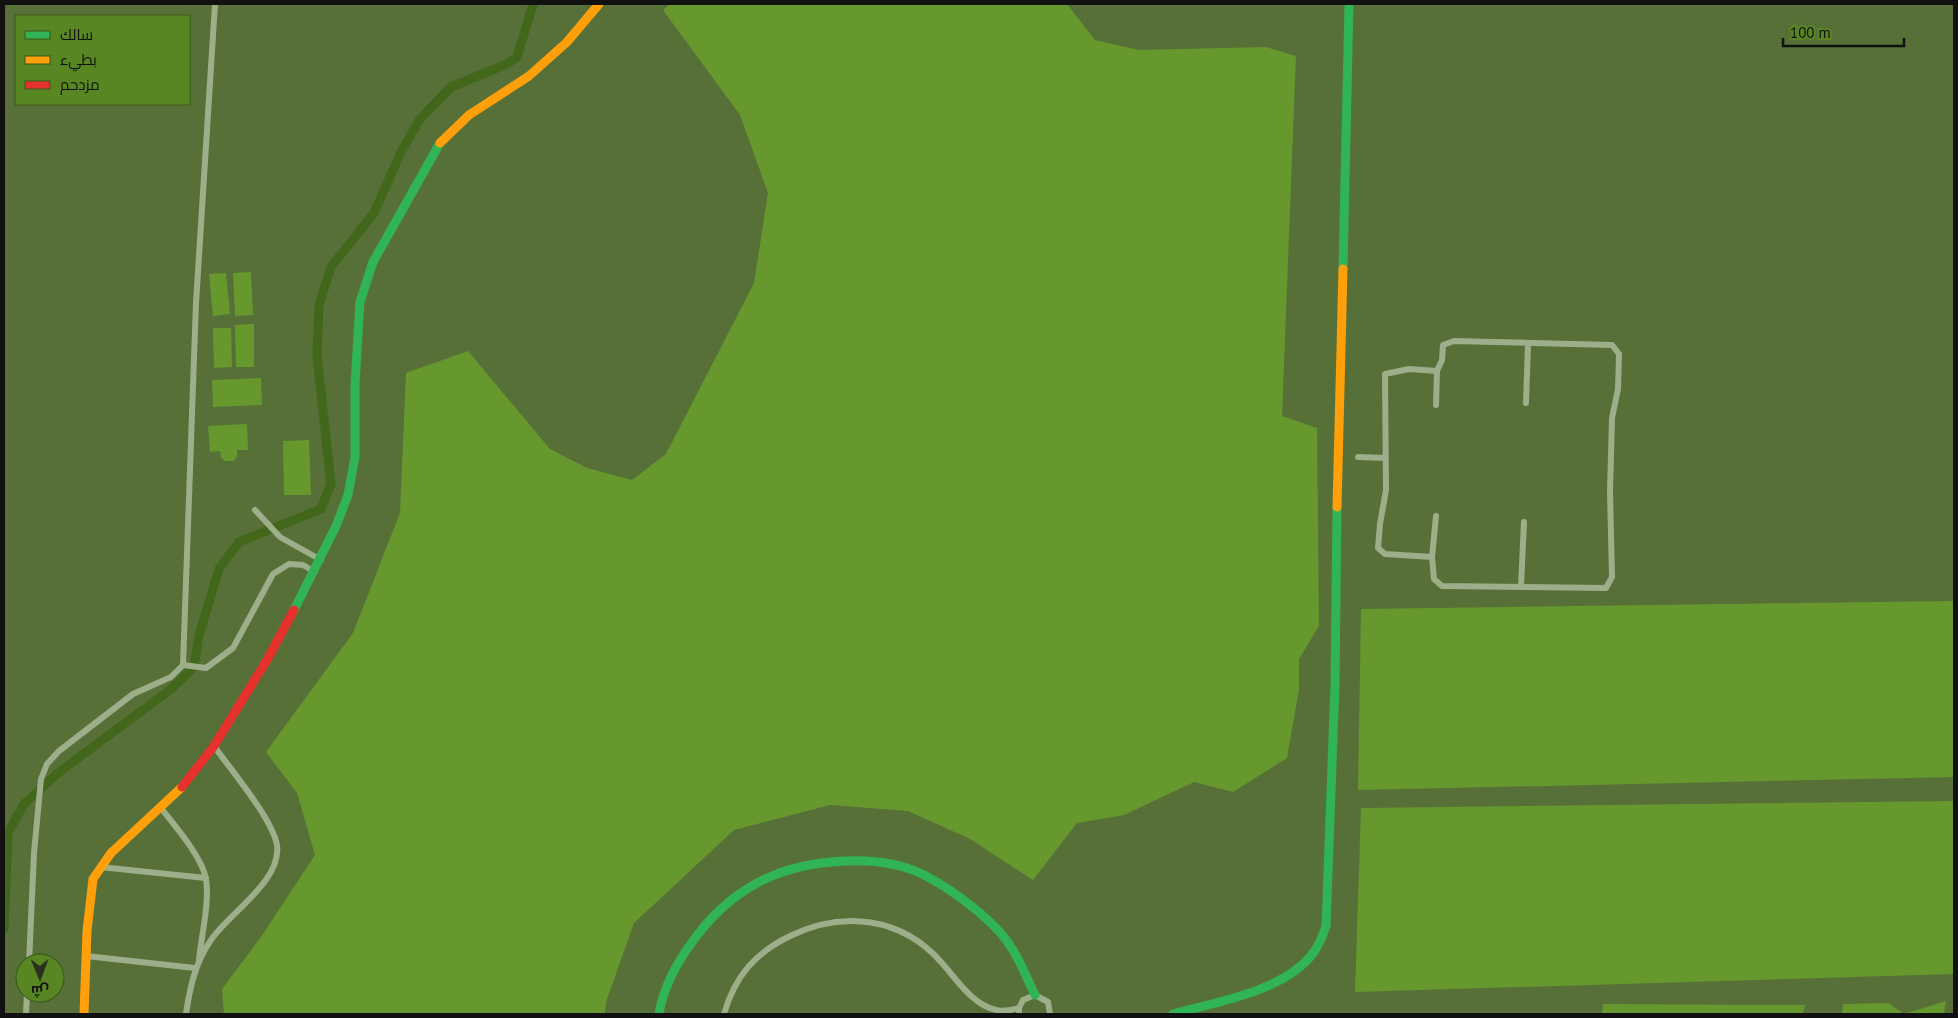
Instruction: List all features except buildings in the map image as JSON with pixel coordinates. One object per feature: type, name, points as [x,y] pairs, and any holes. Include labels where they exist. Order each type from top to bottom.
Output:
[{"type":"street","points":[[30,953],[39,800],[41,779],[47,764],[59,751],[133,694],[171,677],[183,665],[196,303],[215,4]]},
{"type":"street","points":[[84,1014],[91,884],[100,867],[121,843],[185,784],[214,746],[267,660],[315,572],[352,483],[355,457],[355,384],[360,302],[373,262],[400,217],[439,144],[469,115],[529,76],[567,42],[599,4]]},
{"type":"street","points":[[1173,1014],[1259,988],[1282,978],[1306,962],[1316,948],[1326,926],[1335,685],[1335,608],[1349,4]]},
{"type":"street","points":[[1436,405],[1437,370],[1442,360],[1443,345],[1454,341],[1612,345],[1619,354],[1618,390],[1612,418],[1610,491],[1612,582],[1606,588],[1442,586],[1434,579],[1432,557],[1436,516]]},
{"type":"street","points":[[1526,403],[1528,344]]},
{"type":"street","points":[[1432,557],[1384,554],[1378,548],[1386,490],[1385,374],[1409,369],[1437,370]]},
{"type":"street","points":[[1358,458],[1385,458]]},
{"type":"street","points":[[255,510],[263,521],[280,537],[320,560]]},
{"type":"street","points":[[1521,586],[1524,522]]},
{"type":"street","points":[[183,665],[206,668],[234,648],[273,574],[289,564],[303,565],[315,572]]},
{"type":"street","points":[[197,965],[219,930],[242,907],[268,875],[274,866],[277,853],[272,830],[214,746]]},
{"type":"street","points":[[161,808],[200,864],[206,878],[207,892],[197,965],[186,1014]]},
{"type":"street","points":[[659,1014],[665,990],[674,969],[704,923],[727,901],[746,888],[779,874],[810,864],[828,861],[880,862],[904,867],[925,876],[997,930],[1008,941],[1035,995],[1048,1002],[1050,1014]]},
{"type":"street","points":[[100,867],[206,878]]},
{"type":"street","points":[[724,1014],[738,980],[747,966],[765,950],[802,930],[827,922],[846,920],[879,923],[910,935],[940,961],[970,994],[987,1007],[1005,1011],[1019,1011],[1023,1000],[1035,995]]},
{"type":"street","points":[[86,956],[197,965]]},
{"type":"green space","points":[[670,4],[1067,4],[1095,40],[1139,50],[1266,47],[1296,56],[1282,416],[1317,428],[1319,626],[1299,659],[1299,689],[1287,758],[1233,792],[1194,782],[1124,815],[1077,823],[1033,880],[970,839],[908,811],[830,805],[734,830],[634,923],[606,1002],[605,1014],[224,1014],[222,989],[261,937],[315,855],[297,793],[266,752],[353,633],[400,513],[406,373],[468,351],[550,449],[587,468],[632,480],[666,454],[754,283],[768,193],[740,115],[663,10]]},
{"type":"green space","points":[[251,272],[253,315],[235,316],[233,273]]},
{"type":"green space","points":[[226,273],[230,314],[213,316],[209,274]]},
{"type":"green space","points":[[254,324],[254,367],[236,367],[235,325]]},
{"type":"green space","points":[[213,328],[231,328],[232,367],[214,368]]},
{"type":"green space","points":[[261,378],[262,405],[213,407],[212,380]]},
{"type":"green space","points":[[247,424],[248,450],[237,450],[237,457],[233,461],[224,461],[220,451],[210,452],[208,426]]},
{"type":"green space","points":[[309,440],[311,495],[284,495],[283,441]]},
{"type":"green space","points":[[1954,601],[1954,777],[1358,790],[1361,609]]},
{"type":"green space","points":[[1954,801],[1954,974],[1355,992],[1361,808]]},
{"type":"green space","points":[[1946,1001],[1944,1014],[1904,1014]]},
{"type":"green space","points":[[1888,1003],[1904,1014],[1842,1014],[1843,1004]]},
{"type":"green space","points":[[1603,1004],[1805,1005],[1803,1014],[1602,1014]]},
{"type":"waterway","points":[[4,929],[8,833],[24,804],[58,773],[171,689],[194,667],[199,635],[219,569],[239,542],[321,509],[331,484],[317,356],[319,305],[331,267],[374,213],[401,152],[420,119],[451,87],[507,64],[517,57],[533,4]]},
{"type":"traffic: fast","points":[[1343,269],[1349,4]]},
{"type":"traffic: fast","points":[[294,610],[336,526],[348,495],[355,457],[355,384],[360,302],[373,262],[440,143]]},
{"type":"traffic: fast","points":[[1173,1014],[1246,994],[1282,979],[1310,957],[1318,946],[1326,926],[1335,685],[1337,507]]},
{"type":"traffic: fast","points":[[659,1014],[670,978],[679,961],[705,925],[739,894],[758,883],[799,867],[847,861],[876,862],[906,868],[924,875],[960,897],[984,916],[1004,937],[1018,959],[1035,995]]},
{"type":"traffic: slow","points":[[440,143],[469,115],[529,76],[567,42],[599,4]]},
{"type":"traffic: slow","points":[[1337,507],[1343,269]]},
{"type":"traffic: slow","points":[[84,1014],[87,931],[93,879],[111,853],[182,787]]},
{"type":"traffic: jam","points":[[182,787],[214,746],[267,660],[294,610]]}]
